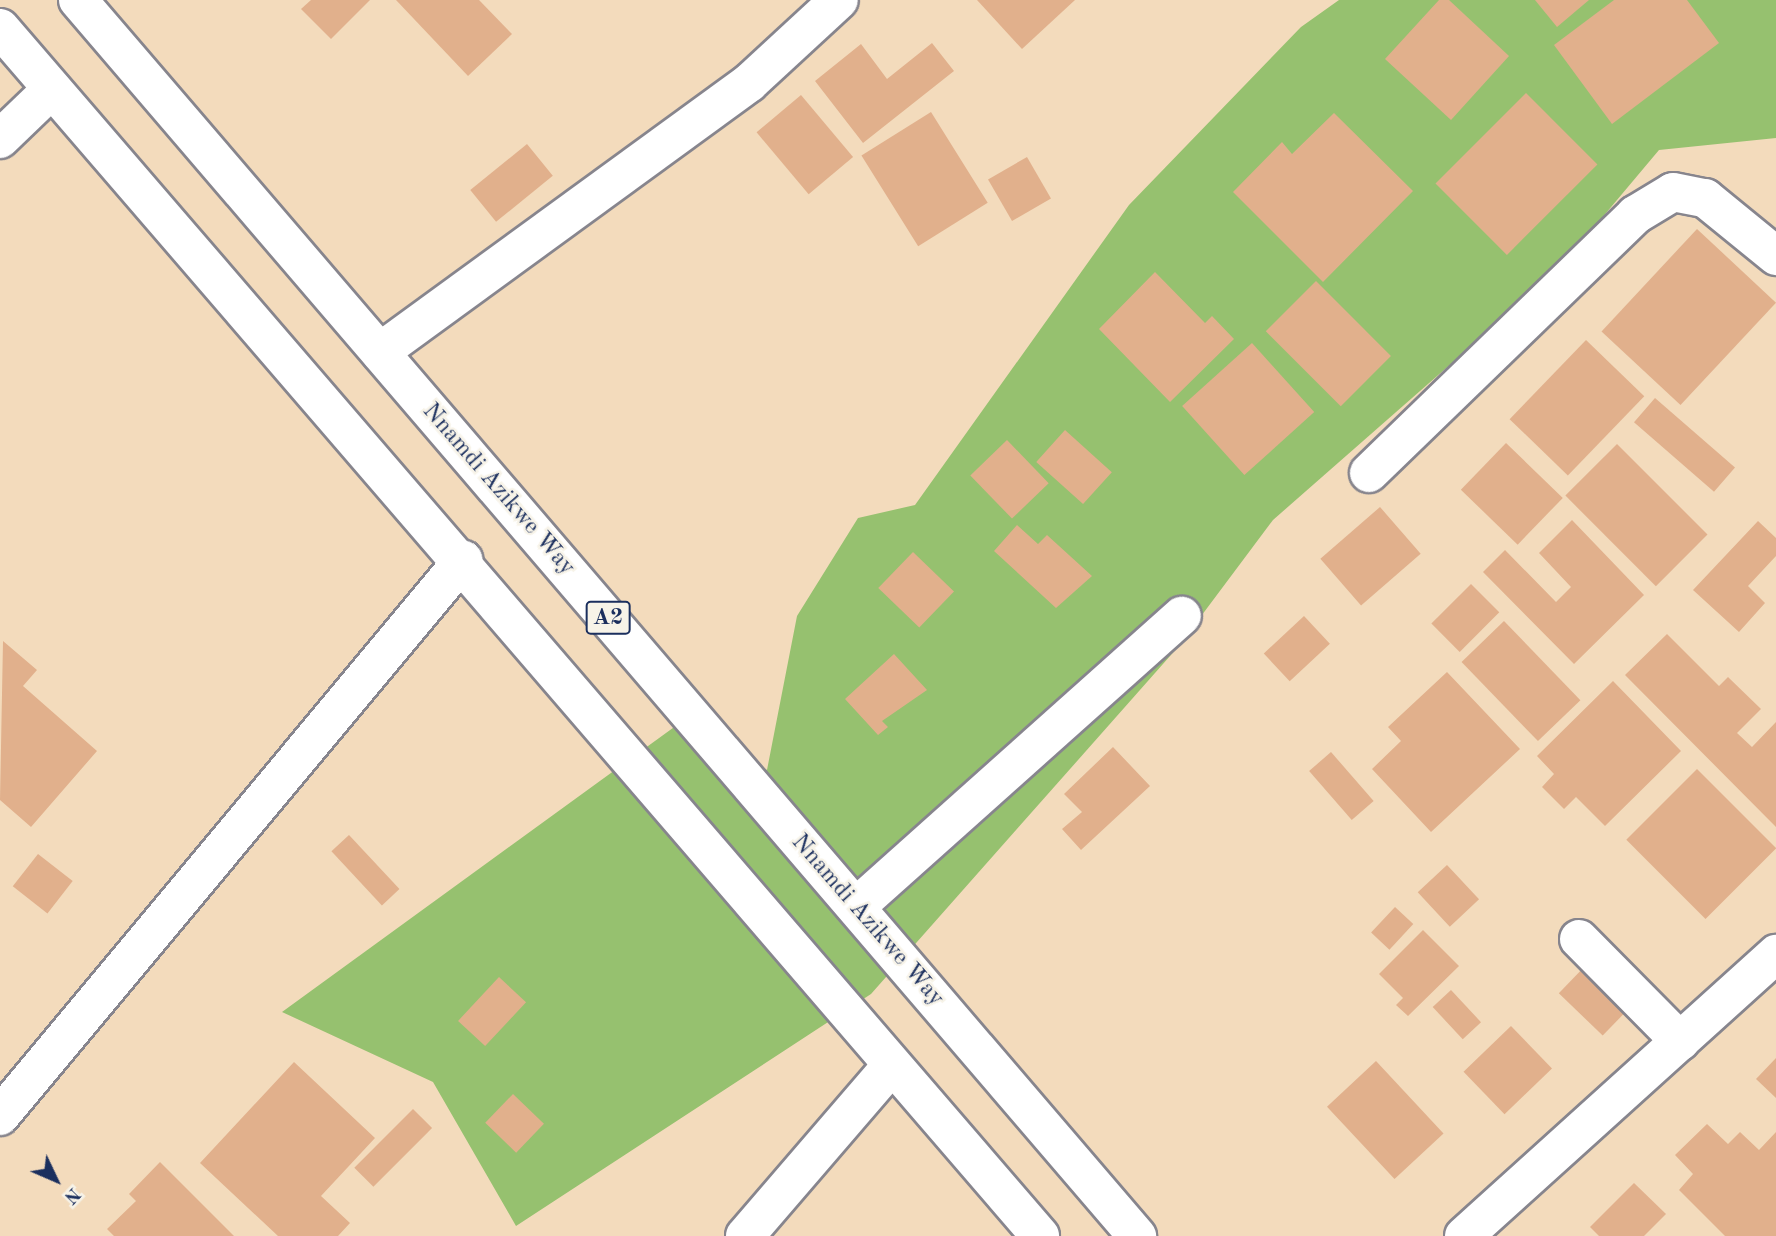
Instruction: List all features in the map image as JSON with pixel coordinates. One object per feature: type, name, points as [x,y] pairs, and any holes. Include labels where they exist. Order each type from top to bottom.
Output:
[{"type":"main road","name":"Nnamdi Azikwe Way","points":[[78,0],[1137,1236]]},
{"type":"main road","points":[[380,352],[749,83],[839,0]]},
{"type":"main road","points":[[0,28],[463,560],[1040,1236]]},
{"type":"main road","points":[[0,139],[52,89]]},
{"type":"main road","points":[[1369,473],[1635,215],[1673,192],[1705,198],[1776,256]]},
{"type":"main road","points":[[0,1116],[463,560]]},
{"type":"main road","points":[[856,907],[1182,616]]},
{"type":"main road","points":[[1579,939],[1680,1041]]},
{"type":"main road","points":[[1464,1236],[1776,954]]},
{"type":"main road","points":[[745,1236],[892,1065]]},
{"type":"green space","points":[[1339,0],[1776,0],[1776,138],[1659,150],[1559,269],[1273,520],[1178,647],[871,994],[516,1226],[433,1082],[282,1012],[688,717],[767,770],[797,616],[858,518],[915,505],[1129,205],[1301,27]]},
{"type":"building","points":[[311,0],[370,0],[331,39],[301,9]]},
{"type":"building","points":[[396,0],[479,0],[512,34],[468,76]]},
{"type":"building","points":[[977,0],[1075,0],[1022,49]]},
{"type":"building","points":[[1439,0],[1449,0],[1509,56],[1451,120],[1385,59]]},
{"type":"building","points":[[1535,0],[1589,0],[1557,27]]},
{"type":"building","points":[[1614,0],[1687,0],[1719,43],[1612,124],[1554,45]]},
{"type":"building","points":[[932,43],[954,71],[863,143],[815,81],[861,44],[887,79]]},
{"type":"building","points":[[1526,93],[1597,164],[1507,255],[1435,184]]},
{"type":"building","points":[[801,95],[853,157],[809,194],[757,132]]},
{"type":"building","points":[[931,112],[988,203],[918,246],[861,155]]},
{"type":"building","points":[[1334,113],[1413,191],[1323,282],[1233,192],[1282,142],[1292,154]]},
{"type":"building","points":[[527,144],[553,176],[496,222],[470,190]]},
{"type":"building","points":[[1027,157],[1051,199],[1012,221],[988,180]]},
{"type":"building","points":[[1697,229],[1776,303],[1681,405],[1602,331]]},
{"type":"building","points":[[1155,272],[1205,323],[1212,316],[1234,339],[1170,402],[1099,329]]},
{"type":"building","points":[[1316,281],[1391,356],[1341,406],[1266,331]]},
{"type":"building","points":[[1586,340],[1644,396],[1568,475],[1510,419]]},
{"type":"building","points":[[1252,343],[1314,412],[1244,475],[1182,406]]},
{"type":"building","points":[[1655,398],[1735,468],[1714,492],[1634,422]]},
{"type":"building","points":[[1065,430],[1112,472],[1083,504],[1036,462]]},
{"type":"building","points":[[1007,440],[1049,483],[1012,519],[970,475]]},
{"type":"building","points":[[1506,443],[1563,498],[1518,545],[1461,490]]},
{"type":"building","points":[[1617,444],[1708,535],[1656,586],[1565,496]]},
{"type":"building","points":[[1380,507],[1421,554],[1361,606],[1320,559]]},
{"type":"building","points":[[1572,520],[1644,595],[1574,664],[1483,572],[1505,550],[1556,602],[1571,587],[1539,553]]},
{"type":"building","points":[[1758,521],[1776,538],[1776,556],[1748,586],[1765,603],[1739,632],[1693,590]]},
{"type":"building","points":[[1017,525],[1038,544],[1047,535],[1092,576],[1056,608],[994,551]]},
{"type":"building","points":[[913,552],[954,592],[919,628],[878,588]]},
{"type":"building","points":[[1471,584],[1499,612],[1460,652],[1431,624]]},
{"type":"building","points":[[1304,616],[1330,644],[1290,681],[1264,654]]},
{"type":"building","points":[[1504,621],[1580,700],[1538,741],[1462,662]]},
{"type":"building","points":[[1667,634],[1719,686],[1728,677],[1761,709],[1737,733],[1752,747],[1776,722],[1776,827],[1625,675]]},
{"type":"building","points":[[3,641],[37,670],[23,686],[97,751],[31,827],[0,800]]},
{"type":"building","points":[[894,654],[927,690],[882,721],[888,727],[878,735],[845,699]]},
{"type":"building","points":[[1447,672],[1520,749],[1431,832],[1372,769],[1401,741],[1388,727]]},
{"type":"building","points":[[1613,681],[1681,751],[1605,826],[1576,797],[1564,809],[1542,787],[1554,774],[1537,756]]},
{"type":"building","points":[[1113,747],[1150,786],[1081,850],[1062,829],[1082,812],[1064,794]]},
{"type":"building","points":[[1331,752],[1374,801],[1352,820],[1309,771]]},
{"type":"building","points":[[1697,769],[1776,848],[1705,919],[1626,840]]},
{"type":"building","points":[[349,835],[399,889],[382,905],[331,851]]},
{"type":"building","points":[[38,854],[73,881],[47,913],[13,886]]},
{"type":"building","points":[[1447,865],[1479,899],[1450,927],[1418,892]]},
{"type":"building","points":[[1395,907],[1413,924],[1389,950],[1371,933]]},
{"type":"building","points":[[1423,930],[1459,966],[1408,1016],[1396,1005],[1403,998],[1379,974]]},
{"type":"building","points":[[1588,963],[1632,1005],[1603,1036],[1559,993]]},
{"type":"building","points":[[499,977],[526,1002],[485,1046],[458,1021]]},
{"type":"building","points":[[1451,990],[1481,1022],[1463,1039],[1433,1007]]},
{"type":"building","points":[[1511,1026],[1552,1068],[1505,1114],[1464,1072]]},
{"type":"building","points":[[1776,1058],[1776,1098],[1756,1079]]},
{"type":"building","points":[[1376,1061],[1444,1133],[1395,1179],[1327,1107]]},
{"type":"building","points":[[294,1062],[375,1138],[321,1196],[350,1223],[338,1236],[278,1236],[200,1163]]},
{"type":"building","points":[[513,1094],[544,1124],[516,1153],[485,1123]]},
{"type":"building","points":[[413,1109],[432,1128],[373,1187],[354,1168]]},
{"type":"building","points":[[1707,1124],[1728,1144],[1740,1132],[1759,1150],[1776,1132],[1776,1236],[1725,1236],[1679,1190],[1693,1174],[1675,1155]]},
{"type":"building","points":[[160,1162],[234,1236],[114,1236],[107,1229],[136,1201],[129,1194]]},
{"type":"building","points":[[1634,1183],[1666,1214],[1644,1236],[1599,1236],[1590,1227]]}]
